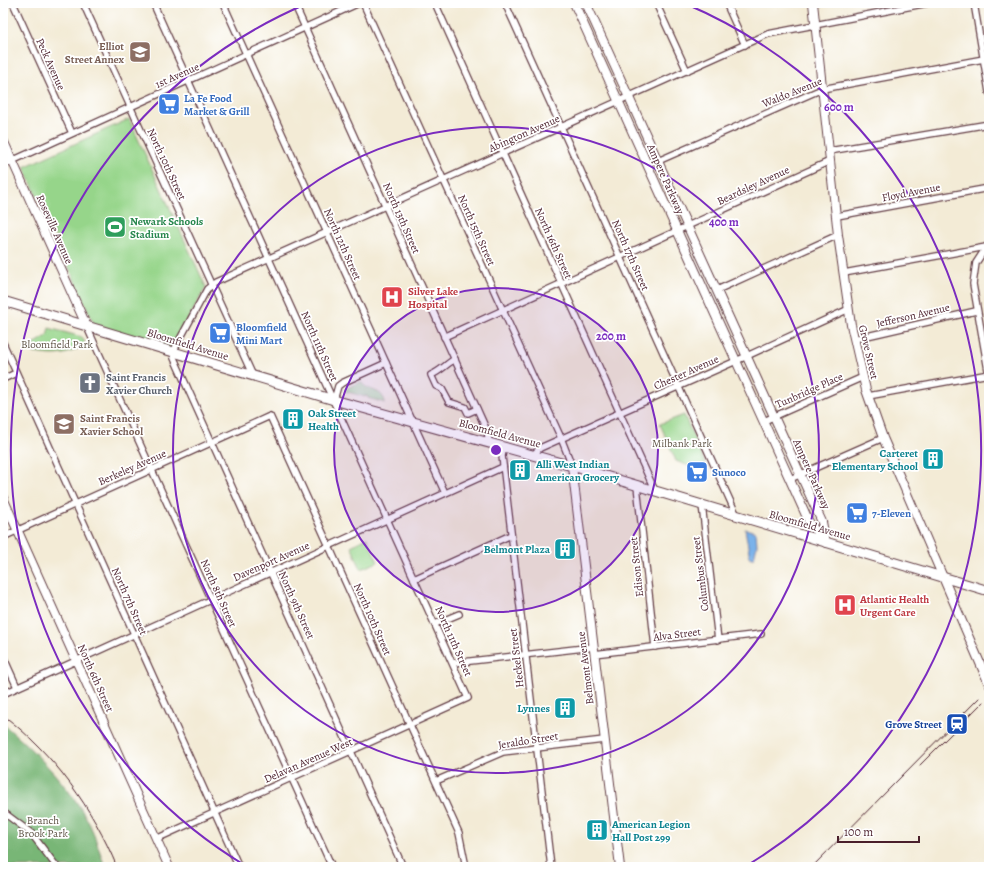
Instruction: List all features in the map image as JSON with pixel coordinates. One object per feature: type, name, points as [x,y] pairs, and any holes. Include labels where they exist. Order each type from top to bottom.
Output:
[{"type":"main road","name":"Bloomfield Avenue","points":[[3,301],[334,400],[572,466],[989,591]]},
{"type":"street","name":"Peck Avenue","points":[[13,3],[72,133]]},
{"type":"street","name":"North 10th Street","points":[[83,3],[253,376]]},
{"type":"street","name":"North 11th Street","points":[[153,3],[468,698]]},
{"type":"street","name":"North 12th Street","points":[[223,3],[445,493]]},
{"type":"street","name":"North 13th Street","points":[[294,3],[487,431],[489,442]]},
{"type":"street","name":"1st Avenue","points":[[3,165],[359,3]]},
{"type":"street","name":"North 15th Street","points":[[363,3],[561,438],[572,466]]},
{"type":"street","name":"North 16th Street","points":[[434,3],[655,491]]},
{"type":"street","name":"North 17th Street","points":[[505,3],[621,256],[678,387],[737,516]]},
{"type":"street","name":"Ampere Parkway","points":[[574,3],[810,524],[826,543]]},
{"type":"street","name":"Ampere Parkway","points":[[586,3],[822,522],[826,543]]},
{"type":"street","points":[[656,3],[687,71]]},
{"type":"street","points":[[726,3],[745,45]]},
{"type":"street","name":"Grove Street","points":[[813,3],[838,235],[854,338],[863,377],[883,438],[989,684]]},
{"type":"street","name":"Abington Avenue","points":[[211,284],[768,34],[928,3]]},
{"type":"street","points":[[974,3],[986,59],[989,92]]},
{"type":"street","name":"Waldo Avenue","points":[[658,161],[822,89],[986,59]]},
{"type":"street","points":[[829,150],[989,124]]},
{"type":"street","name":"Roseville Avenue","points":[[3,140],[87,327]]},
{"type":"street","name":"Beardsley Avenue","points":[[444,336],[830,161]]},
{"type":"street","name":"Floyd Avenue","points":[[837,216],[989,188]]},
{"type":"street","points":[[717,290],[838,235]]},
{"type":"street","points":[[844,273],[987,245]]},
{"type":"street","points":[[868,396],[989,375],[972,284],[976,263],[987,245]]},
{"type":"street","points":[[173,352],[206,290],[211,284]]},
{"type":"street","name":"Chester Avenue","points":[[533,455],[540,448],[561,438],[620,413],[849,309]]},
{"type":"street","name":"Jefferson Avenue","points":[[854,338],[976,311]]},
{"type":"street","name":"North 8th Street","points":[[87,327],[332,867]]},
{"type":"street","name":"North 7th Street","points":[[3,343],[239,867]]},
{"type":"street","name":"North 9th Street","points":[[173,352],[175,361],[403,867]]},
{"type":"street","points":[[455,360],[447,364],[444,369],[431,375],[436,386],[442,389],[449,402],[465,407],[468,413],[477,409]]},
{"type":"street","points":[[334,400],[338,386],[342,383],[386,363]]},
{"type":"street","points":[[3,379],[16,373]]},
{"type":"street","name":"Tunbridge Place","points":[[764,422],[863,377]]},
{"type":"street","name":"North 10th Street","points":[[270,416],[458,830],[466,867]]},
{"type":"street","name":"Berkeley Avenue","points":[[3,537],[270,416]]},
{"type":"street","points":[[790,479],[883,438]]},
{"type":"street","name":"Heckel Street","points":[[504,447],[502,456],[503,467],[551,867]]},
{"type":"street","name":"Belmont Avenue","points":[[572,466],[620,867]]},
{"type":"street","name":"Davenport Avenue","points":[[3,694],[503,467]]},
{"type":"street","name":"Edison Street","points":[[637,486],[655,647]]},
{"type":"street","name":"North 6th Street","points":[[3,498],[169,867]]},
{"type":"street","name":"Columbus Street","points":[[702,506],[718,640]]},
{"type":"street","points":[[414,579],[511,535]]},
{"type":"street","points":[[435,624],[459,614]]},
{"type":"street","name":"Alva Street","points":[[452,663],[526,654],[655,647],[761,634]]},
{"type":"street","points":[[3,656],[17,687]]},
{"type":"street","name":"Delavan Avenue West","points":[[156,839],[468,698]]},
{"type":"street","name":"Jeraldo Street","points":[[436,781],[500,753],[604,740]]},
{"type":"street","points":[[3,812],[31,833],[57,867]]},
{"type":"green space","name":"Newark Schools Stadium","points":[[129,119],[206,287],[172,349],[94,324],[24,167]]},
{"type":"green space","name":"Bloomfield Park","points":[[49,328],[82,337],[85,343],[79,348],[67,353],[48,355],[34,353],[32,345],[47,336]]},
{"type":"green space","points":[[361,382],[368,388],[382,395],[385,403],[368,398],[366,395],[365,397],[345,391],[345,389]]},
{"type":"green space","name":"Milbank Park","points":[[684,415],[708,470],[692,467],[676,461],[660,424]]},
{"type":"green space","points":[[367,538],[378,562],[361,569],[351,546]]},
{"type":"green space","name":"Branch Brook Park","points":[[3,724],[28,746],[54,774],[77,803],[93,832],[105,867],[3,867]]},
{"type":"water","points":[[745,529],[756,532],[757,545],[754,558],[750,558]]},
{"type":"tram line","points":[[812,867],[979,698]]},
{"type":"tram line","points":[[920,765],[983,702]]},
{"type":"tram line","points":[[3,715],[39,747],[70,784],[84,803],[96,824],[117,867]]},
{"type":"place","name":"Elliot Street Annex","points":[[140,52]]},
{"type":"place","name":"La Fe Food Market & Grill","points":[[169,104]]},
{"type":"place","name":"Newark Schools Stadium","points":[[115,227]]},
{"type":"place","name":"Silver Lake Hospital","points":[[392,297]]},
{"type":"place","name":"Bloomfield Mini Mart","points":[[220,333]]},
{"type":"place","name":"Saint Francis Xavier Church","points":[[90,383]]},
{"type":"place","name":"Oak Street Health","points":[[293,419]]},
{"type":"place","name":"Saint Francis Xavier School","points":[[64,424]]},
{"type":"place","name":"Carteret Elementary School","points":[[933,459]]},
{"type":"place","name":"Alli West Indian American Grocery","points":[[520,470]]},
{"type":"place","name":"Sunoco","points":[[697,472]]},
{"type":"place","name":"7-Eleven","points":[[857,513]]},
{"type":"place","name":"Belmont Plaza","points":[[565,549]]},
{"type":"place","name":"Atlantic Health Urgent Care","points":[[845,605]]},
{"type":"place","name":"Lynnes","points":[[565,708]]},
{"type":"place","name":"Grove Street","points":[[957,724]]},
{"type":"place","name":"American Legion Hall Post 299","points":[[597,830]]}]
